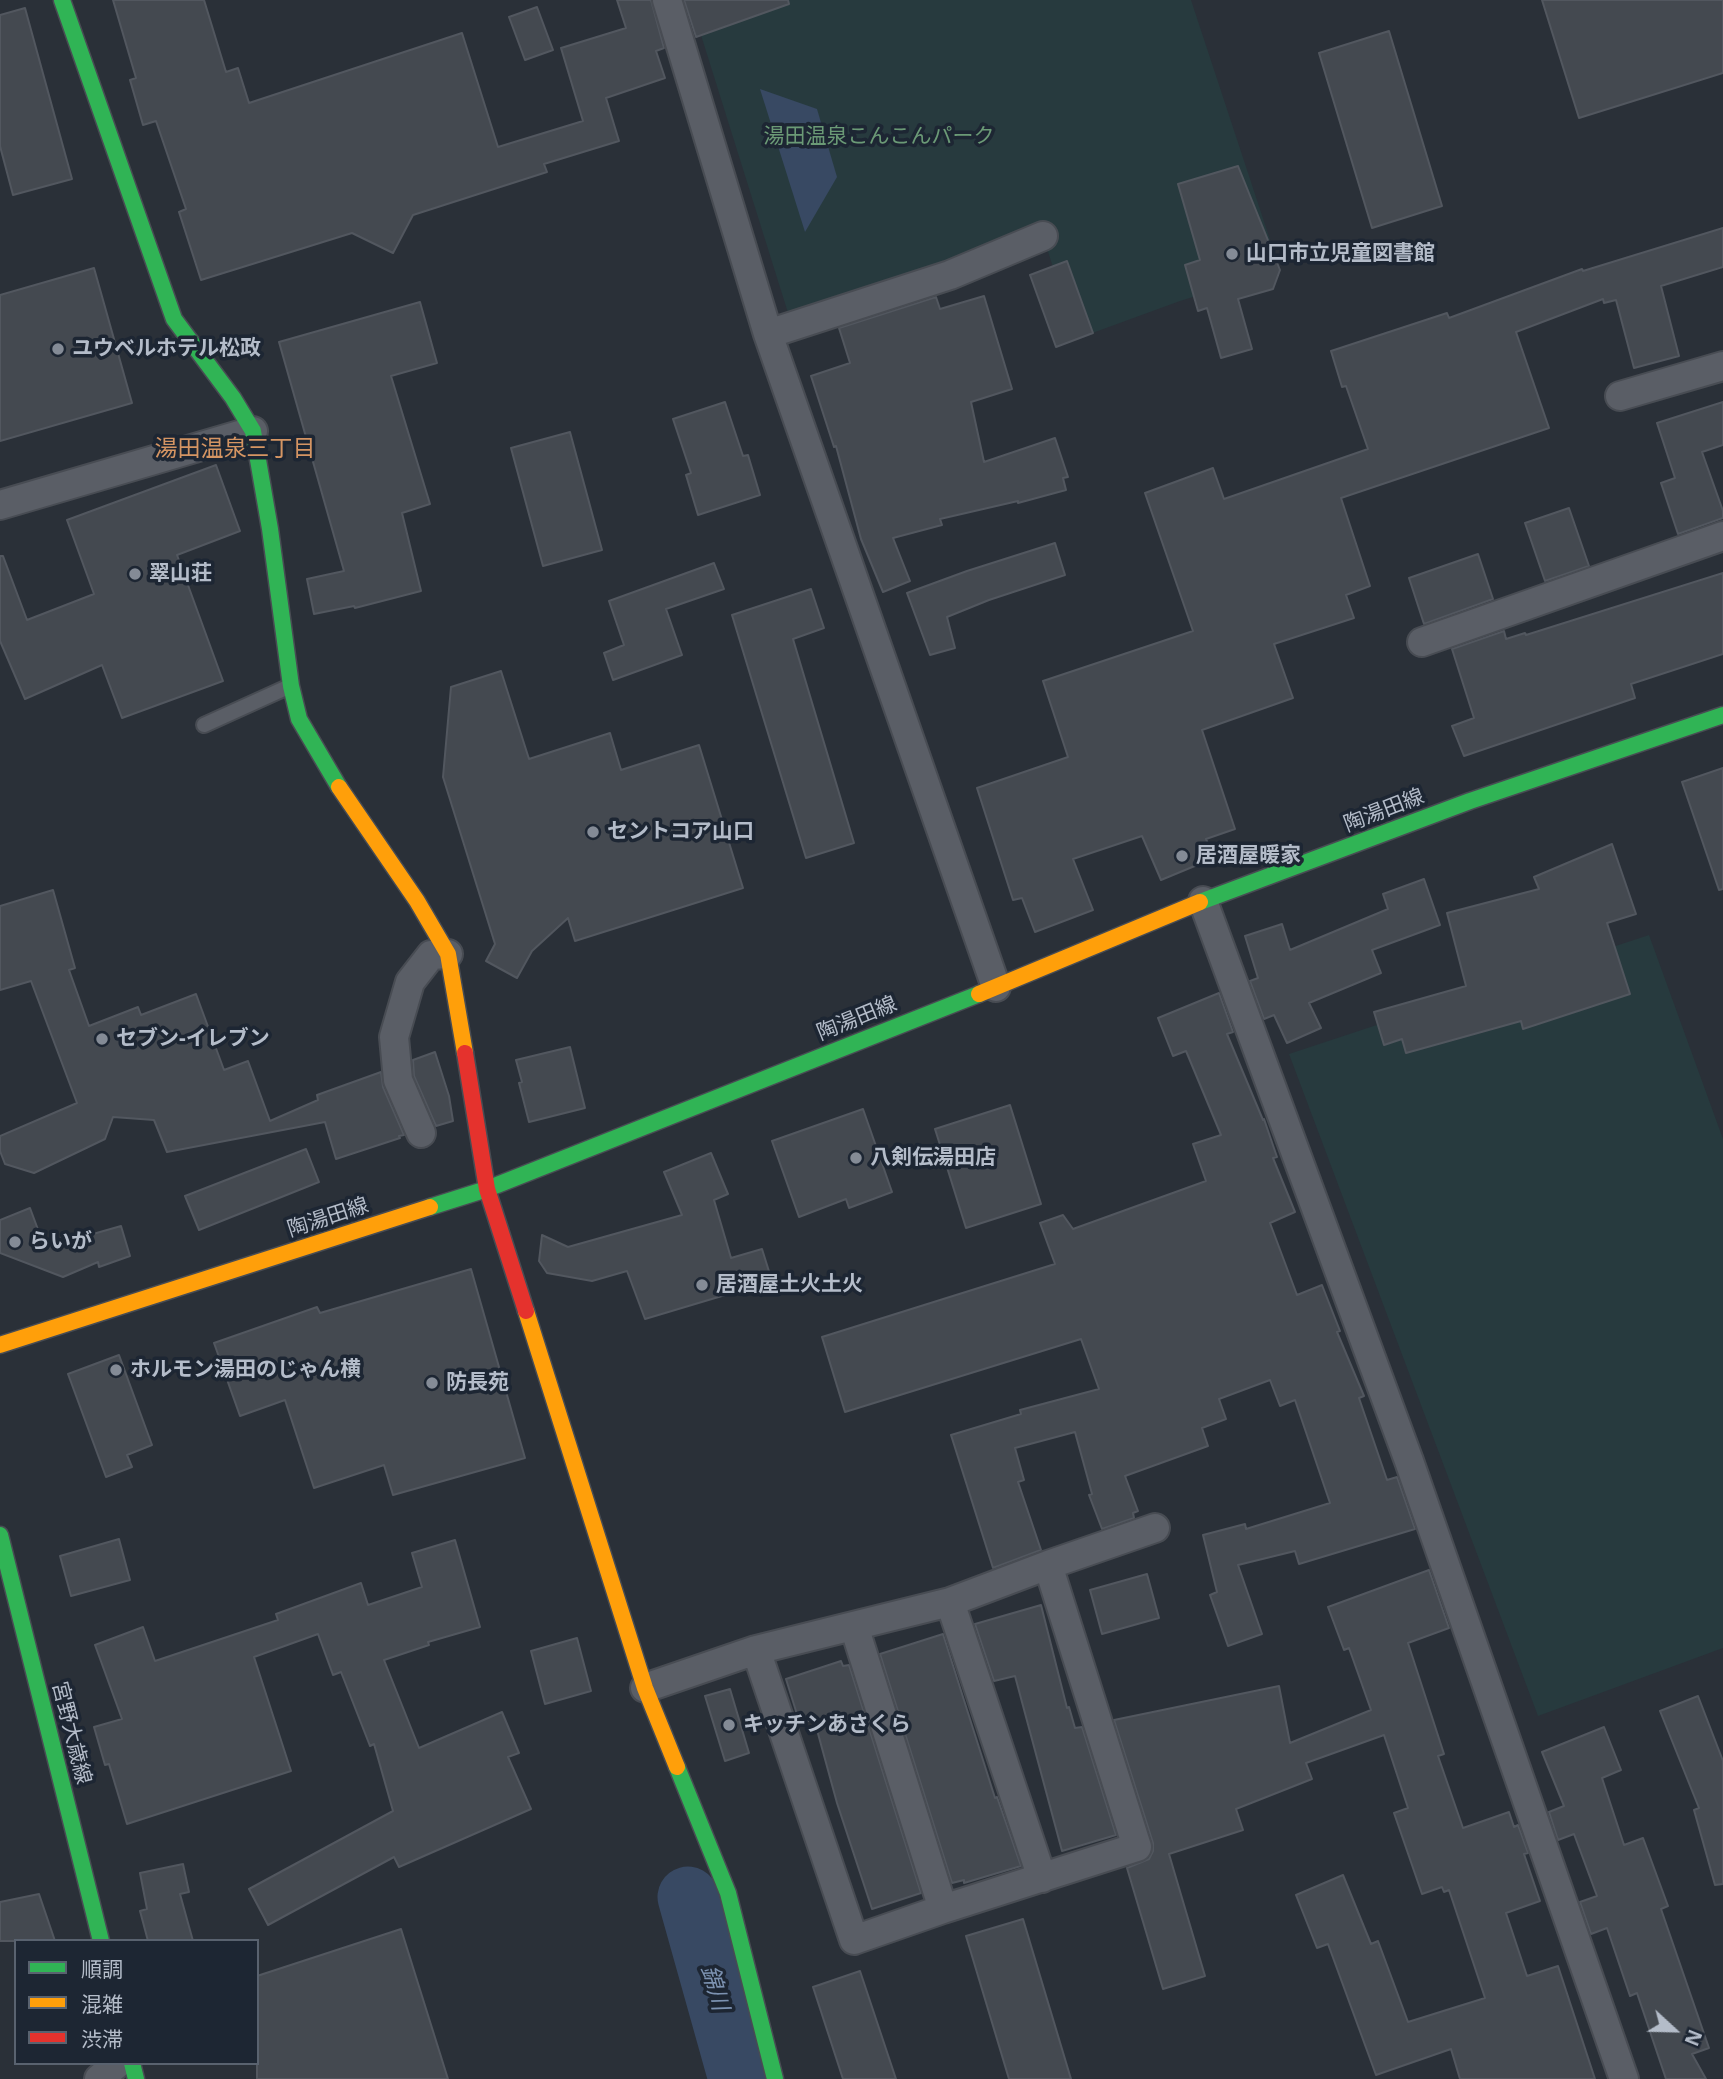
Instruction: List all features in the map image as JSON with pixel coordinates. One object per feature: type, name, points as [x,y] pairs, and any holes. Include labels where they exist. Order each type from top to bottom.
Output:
[{"type":"main road","points":[[62,0],[174,319],[233,398],[253,431],[270,529],[291,686],[299,719],[332,776],[417,901],[448,954],[487,1189],[645,1688],[728,1894],[775,2079]]},
{"type":"main road","name":"陶湯田線","points":[[0,1345],[487,1189],[996,987],[1203,901],[1470,801],[1723,715]]},
{"type":"main road","name":"宮野大歳線","points":[[0,1535],[101,1939]]},
{"type":"street","points":[[667,0],[768,334],[996,987]]},
{"type":"street","points":[[768,334],[950,275],[1043,236]]},
{"type":"street","points":[[1620,396],[1723,366]]},
{"type":"street","points":[[0,505],[253,431]]},
{"type":"street","points":[[1422,642],[1723,536]]},
{"type":"street","points":[[1203,901],[1409,1461],[1624,2079]]},
{"type":"street","points":[[421,1133],[398,1080],[394,1037],[410,982],[431,955],[448,954]]},
{"type":"street","points":[[645,1688],[755,1650],[950,1602],[1155,1528]]},
{"type":"street","points":[[755,1650],[855,1941],[943,1909],[1137,1847],[1048,1565]]},
{"type":"street","points":[[950,1602],[1042,1878]]},
{"type":"street","points":[[854,1626],[943,1909]]},
{"type":"street","points":[[99,2079],[116,2065]]},
{"type":"lane","points":[[204,725],[291,686]]},
{"type":"green space","name":"湯田温泉こんこんパーク","points":[[690,0],[1191,0],[1280,270],[1180,301],[1076,339],[1043,236],[969,252],[789,316]]},
{"type":"green space","points":[[1649,935],[1723,1139],[1723,1648],[1538,1716],[1289,1054]]},
{"type":"water","points":[[760,89],[817,109],[837,177],[805,232]]},
{"type":"building","points":[[113,0],[204,0],[226,72],[238,68],[249,103],[462,33],[498,147],[583,121],[561,48],[626,28],[617,0],[651,0],[664,48],[656,51],[665,78],[606,98],[619,141],[544,164],[547,172],[413,215],[393,253],[352,233],[201,280],[179,212],[186,209],[156,121],[143,125],[130,80],[136,78]]},
{"type":"building","points":[[684,0],[788,0],[789,4],[696,37]]},
{"type":"building","points":[[1542,0],[1723,0],[1723,73],[1579,118]]},
{"type":"building","points":[[537,7],[553,50],[525,60],[509,17]]},
{"type":"building","points":[[25,8],[72,179],[13,195],[0,146],[0,15]]},
{"type":"building","points":[[1389,31],[1442,206],[1372,228],[1319,53]]},
{"type":"building","points":[[1238,166],[1280,270],[1273,289],[1238,299],[1252,349],[1221,358],[1207,308],[1198,311],[1185,265],[1200,260],[1178,184]]},
{"type":"building","points":[[1723,228],[1723,267],[1661,286],[1679,356],[1634,368],[1616,300],[1604,303],[1603,299],[1516,332],[1549,428],[1341,498],[1370,586],[1346,595],[1354,618],[1274,644],[1293,698],[1202,730],[1235,829],[1206,839],[1214,858],[1161,880],[1142,836],[1073,859],[1093,910],[1035,932],[1022,898],[1013,900],[977,788],[1068,757],[1043,681],[1193,631],[1145,493],[1213,468],[1224,499],[1368,449],[1346,386],[1342,387],[1331,351],[1447,313],[1449,318],[1582,269],[1583,271]]},
{"type":"building","points":[[1067,261],[1093,333],[1056,347],[1030,275]]},
{"type":"building","name":"ユウベルホテル松政","points":[[94,268],[132,403],[0,441],[0,295]]},
{"type":"building","points":[[984,296],[1012,389],[971,402],[984,462],[1055,438],[1068,477],[1063,478],[1066,490],[940,519],[942,525],[893,538],[910,581],[883,592],[861,539],[836,446],[834,447],[811,376],[850,363],[839,328],[936,297],[940,309]]},
{"type":"building","points":[[420,302],[437,363],[391,376],[430,504],[402,513],[421,591],[355,608],[354,606],[314,614],[307,579],[344,571],[279,342]]},
{"type":"building","points":[[725,402],[743,456],[748,455],[760,495],[698,515],[686,475],[691,473],[673,419]]},
{"type":"building","points":[[1723,402],[1723,445],[1702,452],[1723,511],[1723,518],[1678,534],[1661,483],[1675,478],[1657,423]]},
{"type":"building","points":[[570,432],[602,550],[543,566],[511,448]]},
{"type":"building","name":"翠山荘","points":[[216,465],[240,531],[177,555],[223,681],[122,718],[102,665],[25,699],[0,641],[0,556],[3,556],[27,620],[94,594],[67,520]]},
{"type":"building","points":[[1569,508],[1589,566],[1545,581],[1525,523]]},
{"type":"building","points":[[1055,543],[1065,575],[947,617],[955,648],[930,655],[907,593]]},
{"type":"building","points":[[1478,554],[1493,599],[1424,624],[1409,578]]},
{"type":"building","points":[[714,563],[724,589],[666,609],[682,655],[613,680],[604,653],[624,645],[609,601]]},
{"type":"building","points":[[1723,573],[1723,654],[1631,684],[1635,698],[1464,756],[1452,726],[1474,718],[1452,649],[1504,631],[1506,639],[1525,633],[1526,635]]},
{"type":"building","points":[[811,589],[824,628],[793,639],[854,843],[806,858],[732,615]]},
{"type":"building","name":"セントコア山口","points":[[501,671],[529,759],[610,733],[621,770],[699,745],[743,888],[575,941],[568,918],[532,951],[517,978],[486,961],[495,944],[443,777],[451,687]]},
{"type":"building","points":[[1723,768],[1723,889],[1719,890],[1682,782]]},
{"type":"building","points":[[1612,844],[1636,914],[1607,923],[1630,994],[1523,1029],[1521,1021],[1406,1053],[1402,1039],[1384,1045],[1374,1012],[1466,986],[1447,913],[1539,889],[1534,877]]},
{"type":"building","points":[[1424,879],[1440,925],[1372,950],[1381,973],[1309,1003],[1321,1028],[1287,1043],[1274,1015],[1264,1019],[1250,981],[1258,978],[1245,936],[1282,924],[1290,950],[1388,909],[1383,894]]},
{"type":"building","points":[[53,890],[75,968],[69,970],[89,1026],[138,1007],[141,1015],[196,994],[224,1070],[248,1061],[270,1121],[318,1100],[317,1095],[381,1072],[383,1087],[404,1135],[336,1159],[325,1122],[167,1152],[154,1120],[113,1117],[105,1139],[34,1173],[5,1164],[0,1151],[0,1136],[77,1103],[31,981],[0,990],[0,906]]},
{"type":"building","points":[[1219,993],[1233,1032],[1227,1034],[1264,1119],[1277,1157],[1273,1158],[1295,1212],[1270,1223],[1297,1295],[1322,1285],[1340,1331],[1337,1332],[1364,1396],[1359,1398],[1387,1480],[1397,1477],[1415,1529],[1299,1564],[1295,1551],[1238,1565],[1262,1634],[1228,1646],[1210,1595],[1217,1592],[1203,1535],[1245,1524],[1246,1529],[1330,1503],[1295,1400],[1280,1406],[1270,1380],[1219,1399],[1226,1419],[1202,1428],[1208,1446],[1125,1476],[1138,1511],[1133,1513],[1134,1518],[1102,1529],[1089,1495],[1092,1494],[1075,1432],[1015,1448],[1024,1480],[1018,1482],[1041,1550],[993,1568],[951,1435],[1021,1414],[1020,1410],[1099,1389],[1081,1339],[845,1412],[822,1337],[1055,1264],[1040,1223],[1063,1215],[1073,1229],[1206,1181],[1193,1144],[1221,1135],[1186,1051],[1173,1056],[1158,1018]]},
{"type":"building","points":[[570,1047],[585,1108],[529,1122],[516,1060]]},
{"type":"building","points":[[435,1052],[449,1096],[453,1121],[436,1126],[414,1076],[413,1060]]},
{"type":"building","points":[[1010,1105],[1041,1204],[966,1228],[935,1129]]},
{"type":"building","points":[[863,1109],[892,1192],[849,1208],[846,1199],[799,1217],[772,1141]]},
{"type":"building","points":[[306,1149],[319,1182],[199,1230],[185,1196]]},
{"type":"building","points":[[711,1153],[728,1194],[714,1200],[731,1258],[762,1249],[772,1281],[645,1319],[627,1271],[592,1281],[547,1273],[539,1261],[542,1235],[568,1247],[682,1215],[664,1172]]},
{"type":"building","points":[[30,1208],[43,1243],[78,1234],[79,1238],[121,1226],[130,1256],[99,1267],[98,1262],[63,1277],[0,1253],[0,1220]]},
{"type":"building","name":"防長苑","points":[[471,1269],[525,1458],[393,1495],[384,1465],[314,1488],[285,1400],[240,1416],[214,1343],[317,1307],[320,1313]]},
{"type":"building","points":[[119,1355],[152,1445],[127,1455],[132,1467],[106,1477],[68,1374]]},
{"type":"building","points":[[119,1539],[130,1580],[71,1596],[60,1556]]},
{"type":"building","points":[[455,1540],[480,1627],[428,1642],[429,1645],[384,1660],[419,1748],[502,1712],[519,1753],[508,1757],[531,1809],[399,1867],[394,1857],[268,1925],[249,1889],[393,1811],[374,1744],[370,1746],[341,1672],[333,1675],[318,1634],[254,1657],[291,1771],[127,1824],[109,1764],[105,1765],[94,1727],[122,1719],[95,1645],[143,1627],[155,1661],[278,1620],[276,1614],[361,1583],[368,1605],[422,1587],[412,1553]]},
{"type":"building","points":[[1429,1570],[1449,1628],[1408,1643],[1444,1754],[1438,1756],[1463,1828],[1509,1812],[1514,1827],[1518,1825],[1528,1853],[1524,1854],[1540,1901],[1506,1913],[1527,1976],[1558,1966],[1595,2079],[1460,2079],[1451,2049],[1376,2075],[1328,1944],[1317,1948],[1296,1895],[1343,1875],[1371,1944],[1378,1941],[1408,2022],[1485,1998],[1449,1890],[1444,1892],[1442,1887],[1422,1894],[1394,1813],[1408,1808],[1384,1735],[1306,1763],[1312,1779],[1236,1809],[1243,1830],[1169,1854],[1205,1976],[1163,1989],[1127,1868],[1149,1859],[1153,1843],[1114,1720],[1279,1686],[1290,1743],[1371,1710],[1349,1648],[1344,1650],[1328,1607]]},
{"type":"building","points":[[1147,1574],[1159,1618],[1102,1634],[1090,1590]]},
{"type":"building","points":[[1041,1605],[1067,1708],[1069,1707],[1075,1728],[1082,1727],[1116,1835],[1062,1851],[1015,1676],[994,1681],[975,1624]]},
{"type":"building","points":[[943,1634],[995,1798],[997,1797],[1021,1866],[964,1883],[964,1880],[952,1883],[880,1654]]},
{"type":"building","points":[[577,1638],[591,1691],[545,1704],[531,1651]]},
{"type":"building","points":[[841,1661],[843,1666],[849,1665],[921,1893],[872,1909],[837,1803],[814,1719],[800,1724],[786,1679]]},
{"type":"building","points":[[730,1689],[749,1753],[725,1761],[705,1696]]},
{"type":"building","points":[[1698,1696],[1723,1761],[1723,1884],[1715,1885],[1694,1810],[1699,1808],[1660,1711]]},
{"type":"building","points":[[1604,1727],[1621,1770],[1602,1778],[1624,1845],[1643,1838],[1668,1906],[1661,1909],[1709,2048],[1692,2054],[1706,2079],[1666,2079],[1637,1993],[1630,1996],[1607,1928],[1591,1934],[1580,1902],[1597,1896],[1574,1834],[1558,1840],[1549,1812],[1564,1806],[1542,1752]]},
{"type":"building","points":[[183,1864],[189,1892],[180,1894],[192,1939],[147,1939],[140,1911],[147,1909],[140,1873]]},
{"type":"building","points":[[39,1894],[54,1939],[0,1941],[0,1902]]},
{"type":"building","points":[[1023,1919],[1071,2079],[1009,2079],[966,1936]]},
{"type":"building","points":[[401,1929],[448,2079],[257,2079],[259,1975]]},
{"type":"building","points":[[860,1971],[896,2079],[843,2079],[813,1987]]},
{"type":"waterway","name":"錦川","points":[[688,1897],[739,2079]]},
{"type":"traffic: fast","points":[[62,0],[174,319],[233,398],[253,431],[270,529],[291,686],[299,719],[339,787]]},
{"type":"traffic: fast","points":[[1200,902],[1470,801],[1723,715]]},
{"type":"traffic: fast","points":[[430,1207],[487,1189],[979,994]]},
{"type":"traffic: fast","points":[[0,1535],[101,1939]]},
{"type":"traffic: fast","points":[[677,1767],[728,1893],[775,2079]]},
{"type":"traffic: fast","points":[[132,2065],[136,2079]]},
{"type":"traffic: slow","points":[[339,787],[417,901],[448,954],[465,1053]]},
{"type":"traffic: slow","points":[[979,994],[1200,902]]},
{"type":"traffic: slow","points":[[0,1345],[430,1207]]},
{"type":"traffic: slow","points":[[526,1311],[645,1688],[677,1767]]},
{"type":"traffic: jam","points":[[465,1053],[487,1189],[526,1311]]},
{"type":"place","name":"山口市立児童図書館","points":[[1232,254]]},
{"type":"place","name":"ユウベルホテル松政","points":[[58,349]]},
{"type":"place","name":"翠山荘","points":[[135,574]]},
{"type":"place","name":"セントコア山口","points":[[593,832]]},
{"type":"place","name":"居酒屋暖家","points":[[1182,856]]},
{"type":"place","name":"セブン-イレブン","points":[[102,1039]]},
{"type":"place","name":"八剣伝湯田店","points":[[856,1158]]},
{"type":"place","name":"らいが","points":[[15,1242]]},
{"type":"place","name":"居酒屋土火土火","points":[[702,1285]]},
{"type":"place","name":"ホルモン湯田のじゃん横","points":[[116,1370]]},
{"type":"place","name":"防長苑","points":[[432,1383]]},
{"type":"place","name":"キッチンあさくら","points":[[729,1725]]},
{"type":"district","name":"湯田温泉三丁目","points":[[235,449]]}]
